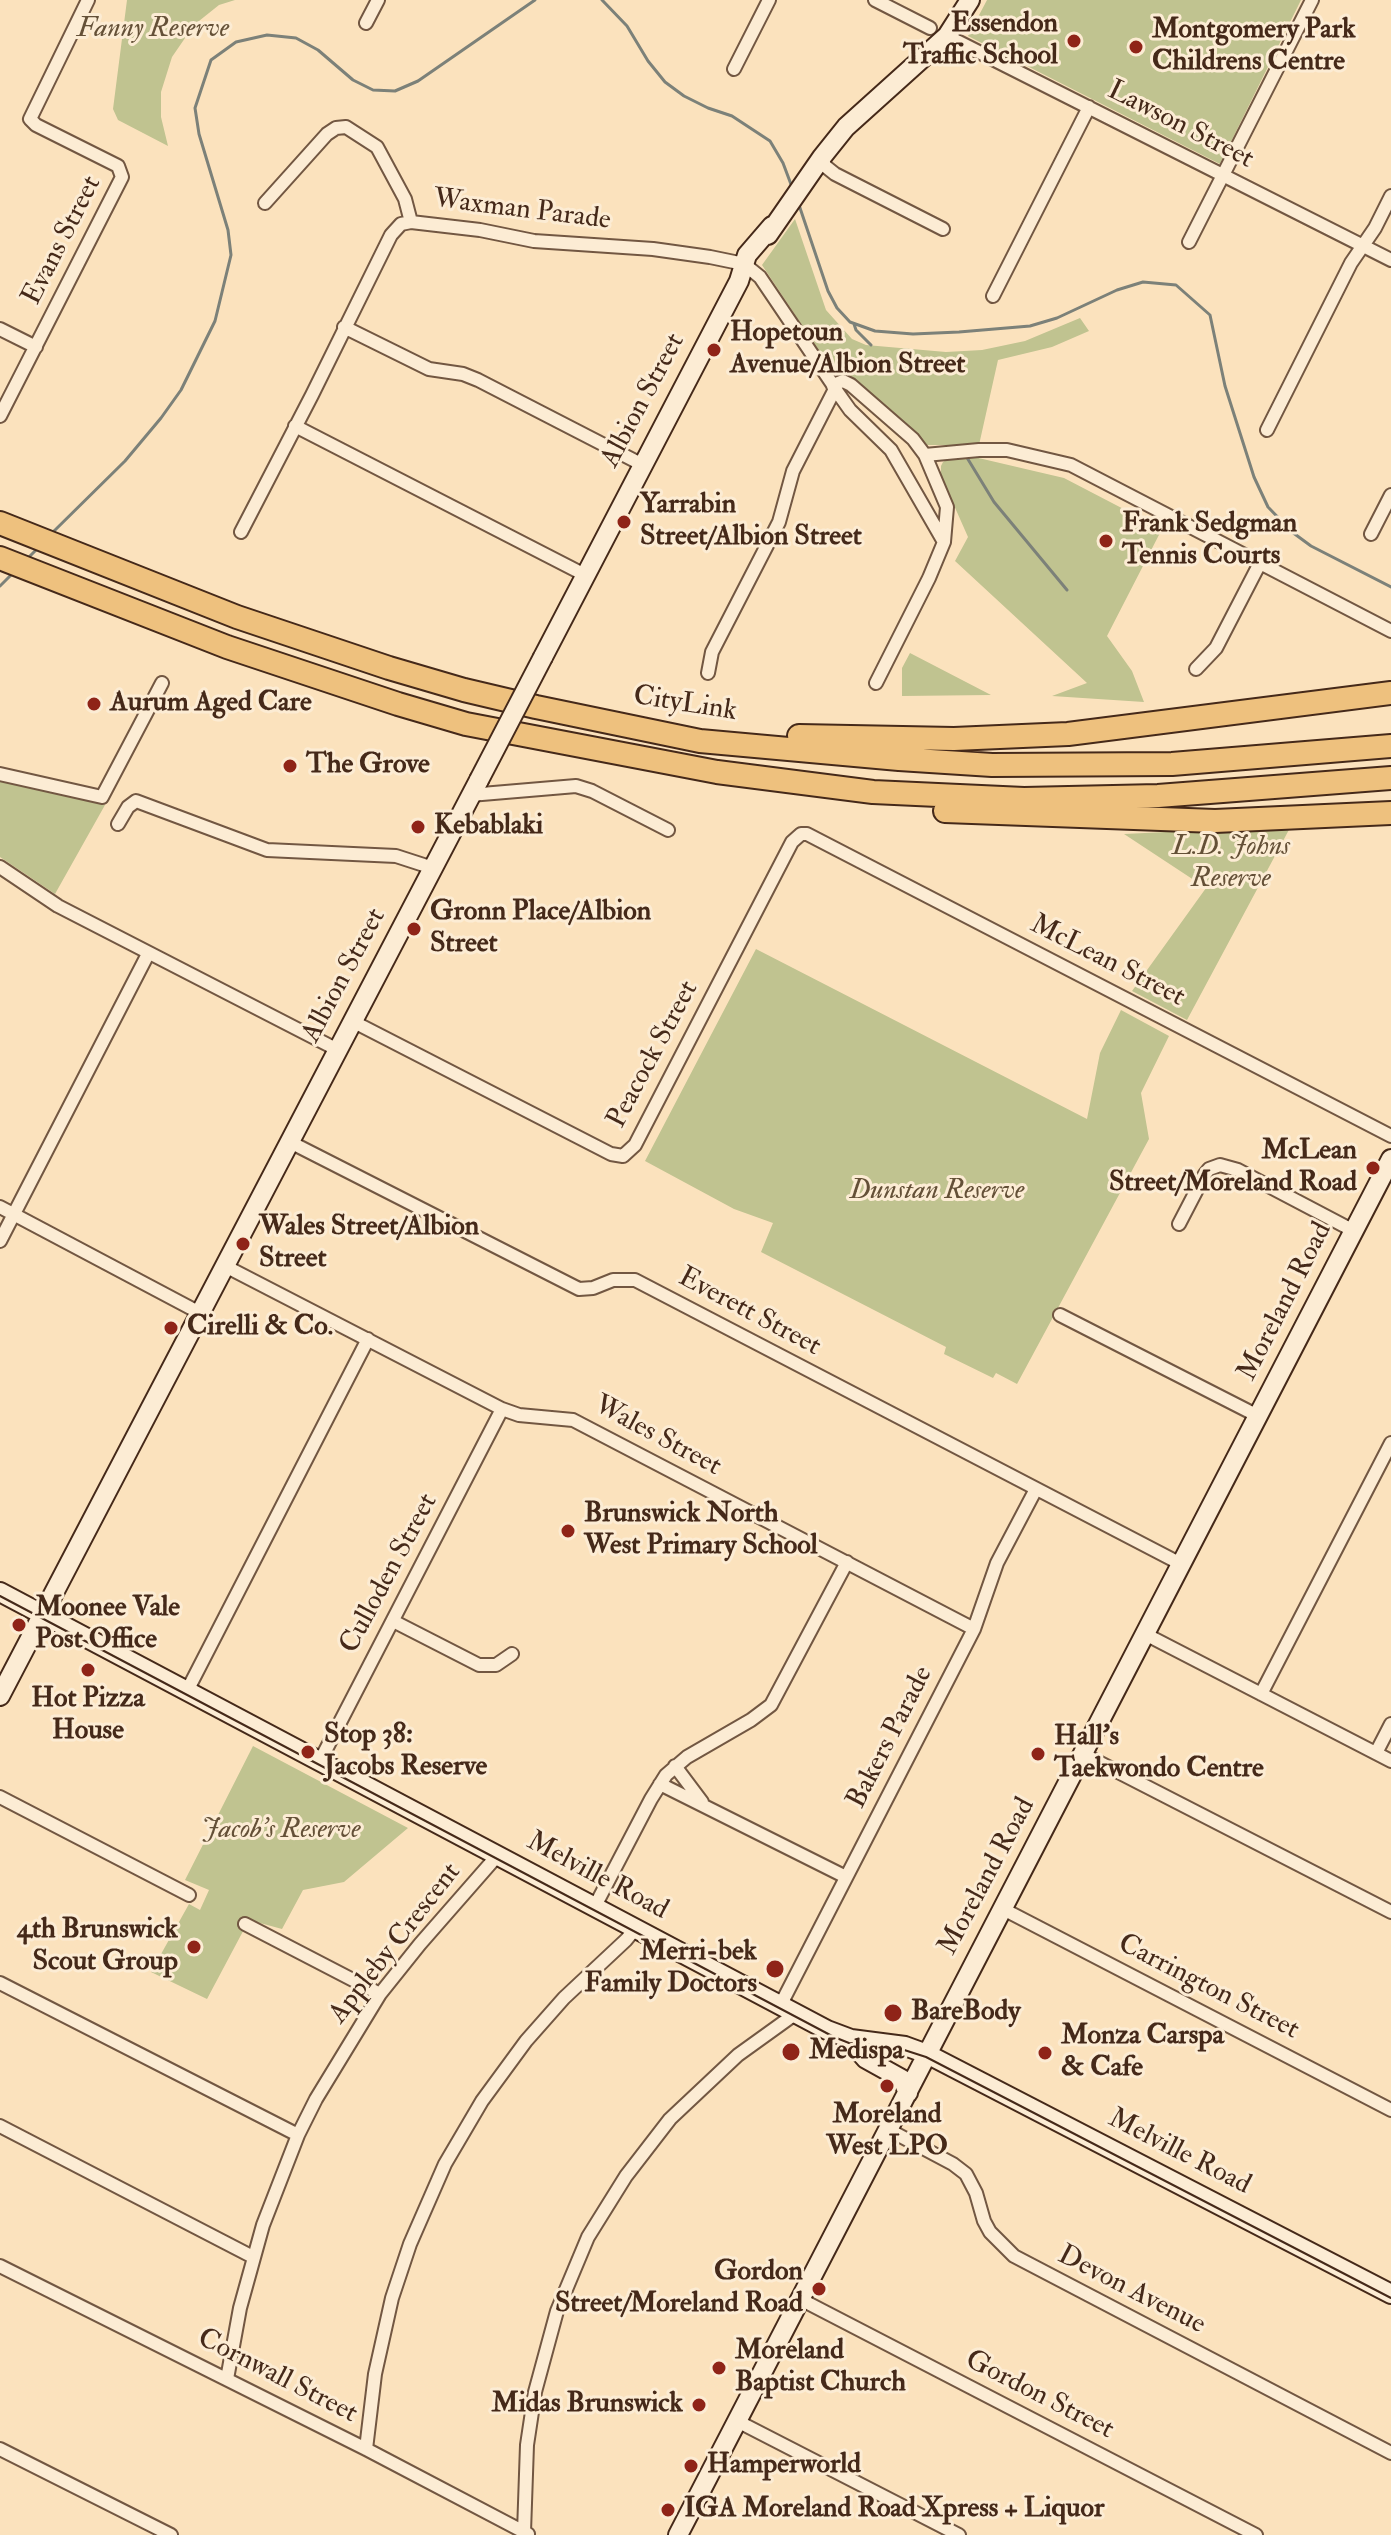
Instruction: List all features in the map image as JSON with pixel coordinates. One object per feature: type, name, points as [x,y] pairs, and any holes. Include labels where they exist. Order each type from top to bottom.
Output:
[{"type":"highway","name":"CityLink","points":[[5,525],[312,644],[464,690],[700,741],[992,765],[1172,764],[1391,746]]},
{"type":"highway","points":[[0,558],[227,647],[425,712],[482,727],[846,799],[905,808],[973,813],[1215,821],[1391,813]]},
{"type":"highway","points":[[618,724],[819,737],[1009,737],[1130,727],[1391,693]]},
{"type":"highway","points":[[717,772],[873,792],[1024,799],[1158,796],[1391,778]]},
{"type":"main road","name":"Albion Street","points":[[0,1696],[744,271],[752,248],[776,222],[822,157],[860,112],[947,36],[970,0]]},
{"type":"main road","name":"Moreland Road","points":[[678,2535],[1391,1159]]},
{"type":"main road","name":"Melville Road","points":[[0,1592],[788,2010],[851,2039],[905,2046],[927,2054],[1391,2294]]},
{"type":"main road","points":[[851,2039],[866,2059],[902,2079],[908,2093]]},
{"type":"street","name":"Evans Street","points":[[0,416],[122,177],[118,166],[36,125],[30,119],[88,0]]},
{"type":"street","points":[[366,23],[378,0]]},
{"type":"street","points":[[734,69],[769,0]]},
{"type":"street","points":[[875,0],[930,28]]},
{"type":"street","points":[[1189,242],[1312,0]]},
{"type":"street","name":"Lawson Street","points":[[947,36],[1391,260]]},
{"type":"street","points":[[993,296],[1089,107]]},
{"type":"street","points":[[265,203],[327,134],[336,128],[346,127],[377,147],[405,199],[411,222]]},
{"type":"street","points":[[822,157],[825,166],[835,174],[943,229]]},
{"type":"street","points":[[1267,430],[1351,263],[1391,196]]},
{"type":"street","name":"Waxman Parade","points":[[241,532],[391,235],[401,224],[411,222],[480,230],[534,241],[653,249],[710,257],[744,271]]},
{"type":"street","points":[[744,271],[760,277],[850,410],[891,450],[944,542]]},
{"type":"street","points":[[344,327],[429,369],[463,374],[478,380],[643,465]]},
{"type":"street","points":[[0,329],[36,347]]},
{"type":"street","points":[[708,673],[712,652],[779,522],[793,471],[834,387],[843,381],[913,439],[925,455],[947,507],[944,542],[876,683]]},
{"type":"street","points":[[295,426],[585,575]]},
{"type":"street","points":[[925,455],[979,450],[1030,454],[1071,465],[1391,631]]},
{"type":"street","points":[[1371,534],[1391,495]]},
{"type":"street","points":[[1196,669],[1216,648],[1260,563]]},
{"type":"street","points":[[0,774],[102,797],[162,683]]},
{"type":"street","points":[[475,787],[576,786],[668,830]]},
{"type":"street","points":[[118,824],[128,807],[136,801],[262,849],[396,856],[433,868]]},
{"type":"street","name":"Peacock Street","points":[[352,1021],[611,1154],[623,1156],[635,1145],[792,842],[801,834]]},
{"type":"street","name":"McLean Street","points":[[801,834],[812,836],[1391,1136]]},
{"type":"street","points":[[0,867],[58,906],[338,1050]]},
{"type":"street","points":[[0,1241],[148,954]]},
{"type":"street","name":"Everett Street","points":[[290,1142],[579,1289],[593,1288],[613,1280],[635,1280],[1181,1564]]},
{"type":"street","points":[[1179,1224],[1205,1174],[1220,1165],[1238,1170],[1354,1231]]},
{"type":"street","points":[[0,1207],[200,1313]]},
{"type":"street","name":"Wales Street","points":[[225,1266],[502,1409],[519,1415],[573,1420],[974,1629]]},
{"type":"street","points":[[1060,1315],[1258,1416]]},
{"type":"street","points":[[187,1691],[368,1339]]},
{"type":"street","name":"Culloden Street","points":[[320,1761],[502,1409]]},
{"type":"street","points":[[1261,1694],[1391,1443]]},
{"type":"street","name":"Bakers Parade","points":[[788,2010],[846,1877],[974,1629],[997,1563],[1036,1489]]},
{"type":"street","points":[[594,1908],[660,1784],[675,1766],[771,1705],[847,1562]]},
{"type":"street","points":[[393,1621],[479,1665],[496,1665],[512,1654]]},
{"type":"street","points":[[1145,1634],[1391,1761]]},
{"type":"street","points":[[1376,1753],[1391,1724]]},
{"type":"street","points":[[1083,1754],[1391,1912]]},
{"type":"street","points":[[675,1766],[702,1803]]},
{"type":"street","points":[[660,1784],[846,1877]]},
{"type":"street","points":[[0,1797],[189,1895]]},
{"type":"street","name":"Appleby Crescent","points":[[227,2379],[253,2257],[271,2200],[298,2135],[335,2065],[380,1994],[497,1856]]},
{"type":"street","name":"Carrington Street","points":[[1003,1909],[1391,2110]]},
{"type":"street","points":[[245,1924],[380,1994]]},
{"type":"street","points":[[366,2449],[375,2374],[392,2298],[410,2244],[445,2164],[482,2101],[526,2041],[564,1998],[635,1929]]},
{"type":"street","points":[[0,1983],[298,2135]]},
{"type":"street","points":[[527,2533],[527,2445],[535,2392],[564,2290],[588,2237],[626,2176],[670,2119],[788,2010]]},
{"type":"street","points":[[0,2126],[253,2257]]},
{"type":"street","name":"Devon Avenue","points":[[889,2130],[966,2174],[990,2232],[1022,2262],[1391,2453]]},
{"type":"street","name":"Cornwall Street","points":[[0,2266],[527,2533]]},
{"type":"street","name":"Gordon Street","points":[[800,2299],[1256,2535]]},
{"type":"street","points":[[737,2421],[959,2535]]},
{"type":"street","points":[[0,2449],[171,2535]]},
{"type":"green space","name":"Fanny Reserve","points":[[127,0],[235,0],[219,5],[194,25],[172,57],[161,92],[161,117],[168,146],[118,120],[113,109]]},
{"type":"green space","points":[[987,0],[1301,0],[1220,164],[968,36]]},
{"type":"green space","points":[[795,219],[826,310],[852,339],[866,345],[946,352],[982,350],[1025,341],[1080,318],[1089,331],[1052,347],[998,360],[979,445],[927,445],[848,373],[827,363],[762,265]]},
{"type":"green space","points":[[970,456],[1064,478],[1162,529],[1107,636],[1132,671],[1144,702],[1052,696],[1087,683],[955,561],[968,537],[941,476],[941,466],[952,457]]},
{"type":"green space","points":[[910,653],[991,695],[902,696],[902,668]]},
{"type":"green space","points":[[0,778],[105,805],[55,894],[0,857]]},
{"type":"green space","name":"L.D. Johns Reserve","points":[[1291,826],[1187,1020],[1132,991],[1206,888],[1124,834]]},
{"type":"green space","name":"Dunstan Reserve","points":[[756,949],[1087,1119],[1100,1053],[1121,1010],[1169,1036],[1141,1093],[1149,1139],[1017,1384],[996,1373],[993,1378],[944,1354],[946,1347],[761,1252],[773,1223],[734,1209],[645,1161]]},
{"type":"green space","name":"Jacob's Reserve","points":[[253,1746],[408,1828],[344,1882],[303,1890],[282,1929],[249,1920],[207,1999],[151,1972],[189,1904],[200,1910],[209,1890],[185,1880]]},
{"type":"waterway","points":[[51,534],[125,461],[161,418],[181,390],[215,321],[231,255],[228,230],[199,134],[195,108],[211,60],[236,42],[267,35],[296,38],[318,50],[353,80],[373,90],[395,91],[418,81],[535,0]]},
{"type":"waterway","points":[[602,0],[627,26],[665,82],[684,96],[732,116],[770,141],[792,187]]},
{"type":"waterway","points":[[799,205],[828,291],[837,308],[850,322],[875,331],[913,334],[1030,326],[1143,282],[1176,285],[1210,315],[1225,386],[1254,477],[1268,507],[1311,546],[1391,587]]},
{"type":"waterway","points":[[854,324],[871,345]]},
{"type":"waterway","points":[[966,456],[994,502],[1067,590]]},
{"type":"waterway","points":[[26,560],[38,548]]},
{"type":"waterway","points":[[0,586],[12,574]]},
{"type":"tram line","points":[[0,1596],[834,2037],[849,2043],[895,2047],[926,2057],[1391,2298]]},
{"type":"place","name":"Essendon Traffic School","points":[[1074,41]]},
{"type":"place","name":"Montgomery Park Childrens Centre","points":[[1136,47]]},
{"type":"place","name":"Hopetoun Avenue/Albion Street","points":[[714,350]]},
{"type":"place","name":"Yarrabin Street/Albion Street","points":[[624,522]]},
{"type":"place","name":"Frank Sedgman Tennis Courts","points":[[1106,541]]},
{"type":"place","name":"Aurum Aged Care","points":[[94,704]]},
{"type":"place","name":"The Grove","points":[[290,766]]},
{"type":"place","name":"Kebablaki","points":[[418,827]]},
{"type":"place","name":"Gronn Place/Albion Street","points":[[414,929]]},
{"type":"place","name":"McLean Street/Moreland Road","points":[[1373,1168]]},
{"type":"place","name":"Wales Street/Albion Street","points":[[243,1244]]},
{"type":"place","name":"Cirelli & Co.","points":[[171,1328]]},
{"type":"place","name":"Brunswick North West Primary School","points":[[568,1531]]},
{"type":"place","name":"Moonee Vale Post Office","points":[[19,1625]]},
{"type":"place","name":"Hot Pizza House","points":[[88,1670]]},
{"type":"place","name":"Stop 38: Jacobs Reserve","points":[[308,1752]]},
{"type":"place","name":"Hall's Taekwondo Centre","points":[[1038,1754]]},
{"type":"place","name":"4th Brunswick Scout Group","points":[[194,1947]]},
{"type":"place","name":"Merri-bek Family Doctors","points":[[775,1969]]},
{"type":"place","name":"BareBody","points":[[893,2013]]},
{"type":"place","name":"Medispa","points":[[791,2052]]},
{"type":"place","name":"Monza Carspa & Cafe","points":[[1045,2053]]},
{"type":"place","name":"Moreland West LPO","points":[[887,2086]]},
{"type":"place","name":"Gordon Street/Moreland Road","points":[[819,2289]]},
{"type":"place","name":"Moreland Baptist Church","points":[[719,2368]]},
{"type":"place","name":"Midas Brunswick","points":[[699,2405]]},
{"type":"place","name":"Hamperworld","points":[[691,2466]]},
{"type":"place","name":"IGA Moreland Road Xpress + Liquor","points":[[668,2510]]}]
